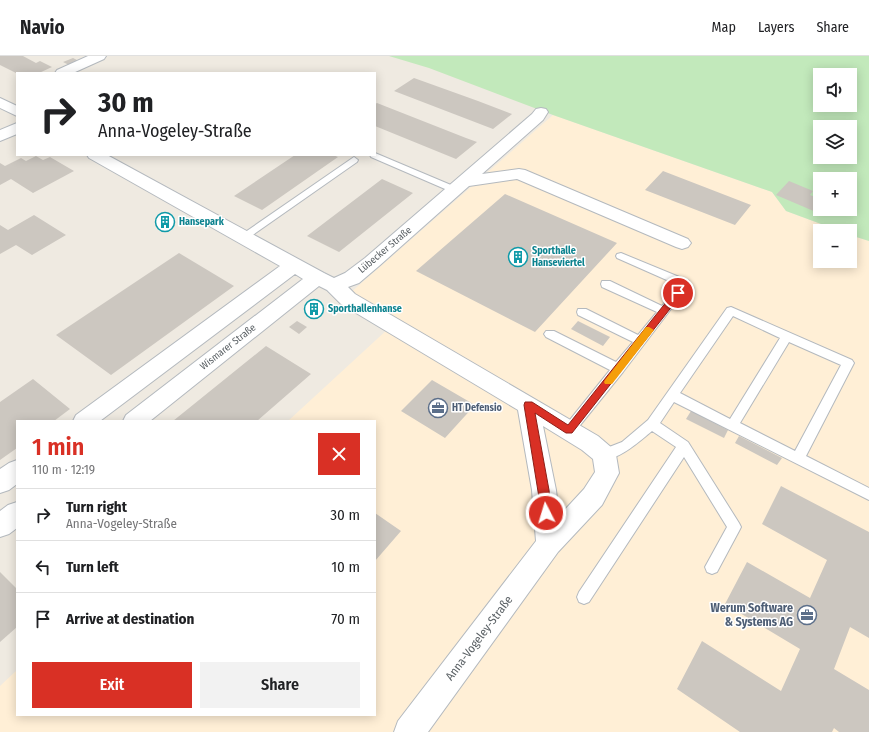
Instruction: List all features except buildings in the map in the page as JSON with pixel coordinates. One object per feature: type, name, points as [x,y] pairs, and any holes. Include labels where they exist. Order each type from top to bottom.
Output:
[{"type":"street","points":[[64,72],[99,56]]},
{"type":"street","points":[[0,102],[16,94]]},
{"type":"street","points":[[0,102],[16,111]]},
{"type":"street","name":"Lübecker Straße","points":[[325,281],[352,278],[460,186],[538,117],[541,112]]},
{"type":"street","points":[[0,136],[16,128]]},
{"type":"street","points":[[97,156],[325,281],[348,299],[528,405],[590,443],[604,455]]},
{"type":"street","points":[[460,186],[520,174],[682,243]]},
{"type":"street","points":[[85,420],[294,265]]},
{"type":"street","name":"Wismarer Straße","points":[[115,398],[137,419],[325,281]]},
{"type":"street","points":[[528,405],[544,490],[550,544]]},
{"type":"street","name":"Anna-Vogeley-Straße","points":[[409,732],[550,544],[595,495],[607,473],[604,455]]},
{"type":"street","points":[[0,483],[16,471]]},
{"type":"street","points":[[0,526],[16,514]]},
{"type":"lane","points":[[376,156],[460,186]]},
{"type":"lane","points":[[244,238],[354,160]]},
{"type":"lane","points":[[569,430],[619,369],[685,284],[621,256]]},
{"type":"lane","points":[[606,284],[664,311]]},
{"type":"lane","points":[[604,455],[626,446],[652,424],[731,311],[848,363],[798,458]]},
{"type":"lane","points":[[582,312],[641,341]]},
{"type":"lane","points":[[550,334],[619,369]]},
{"type":"lane","points":[[733,425],[787,336]]},
{"type":"lane","points":[[672,395],[869,494]]},
{"type":"lane","points":[[652,424],[684,446],[734,527],[712,567]]},
{"type":"lane","points":[[584,597],[684,446]]},
{"type":"shaded area","points":[[553,115],[772,192],[786,211],[821,224],[813,224],[813,268],[857,268],[857,237],[869,241],[869,732],[0,732],[0,686],[16,671],[16,716],[376,716],[376,420],[289,420],[389,328],[341,301]]},
{"type":"green space","points":[[389,56],[869,56],[869,241],[857,237],[857,224],[821,224],[786,211],[772,192],[553,115],[429,68]]},
{"type":"slow traffic","points":[[608,382],[649,330]]},
{"type":"place","name":"Hansepark","points":[[165,222]]},
{"type":"place","name":"Sporthalle Hanseviertel","points":[[518,257]]},
{"type":"place","name":"Sporthallenhanse","points":[[314,309]]},
{"type":"place","name":"HT Defensio","points":[[438,408]]},
{"type":"place","name":"Werum Software & Systems AG","points":[[807,615]]},
{"type":"route","points":[[546,513],[544,490],[528,405],[569,430],[678,293]]}]
